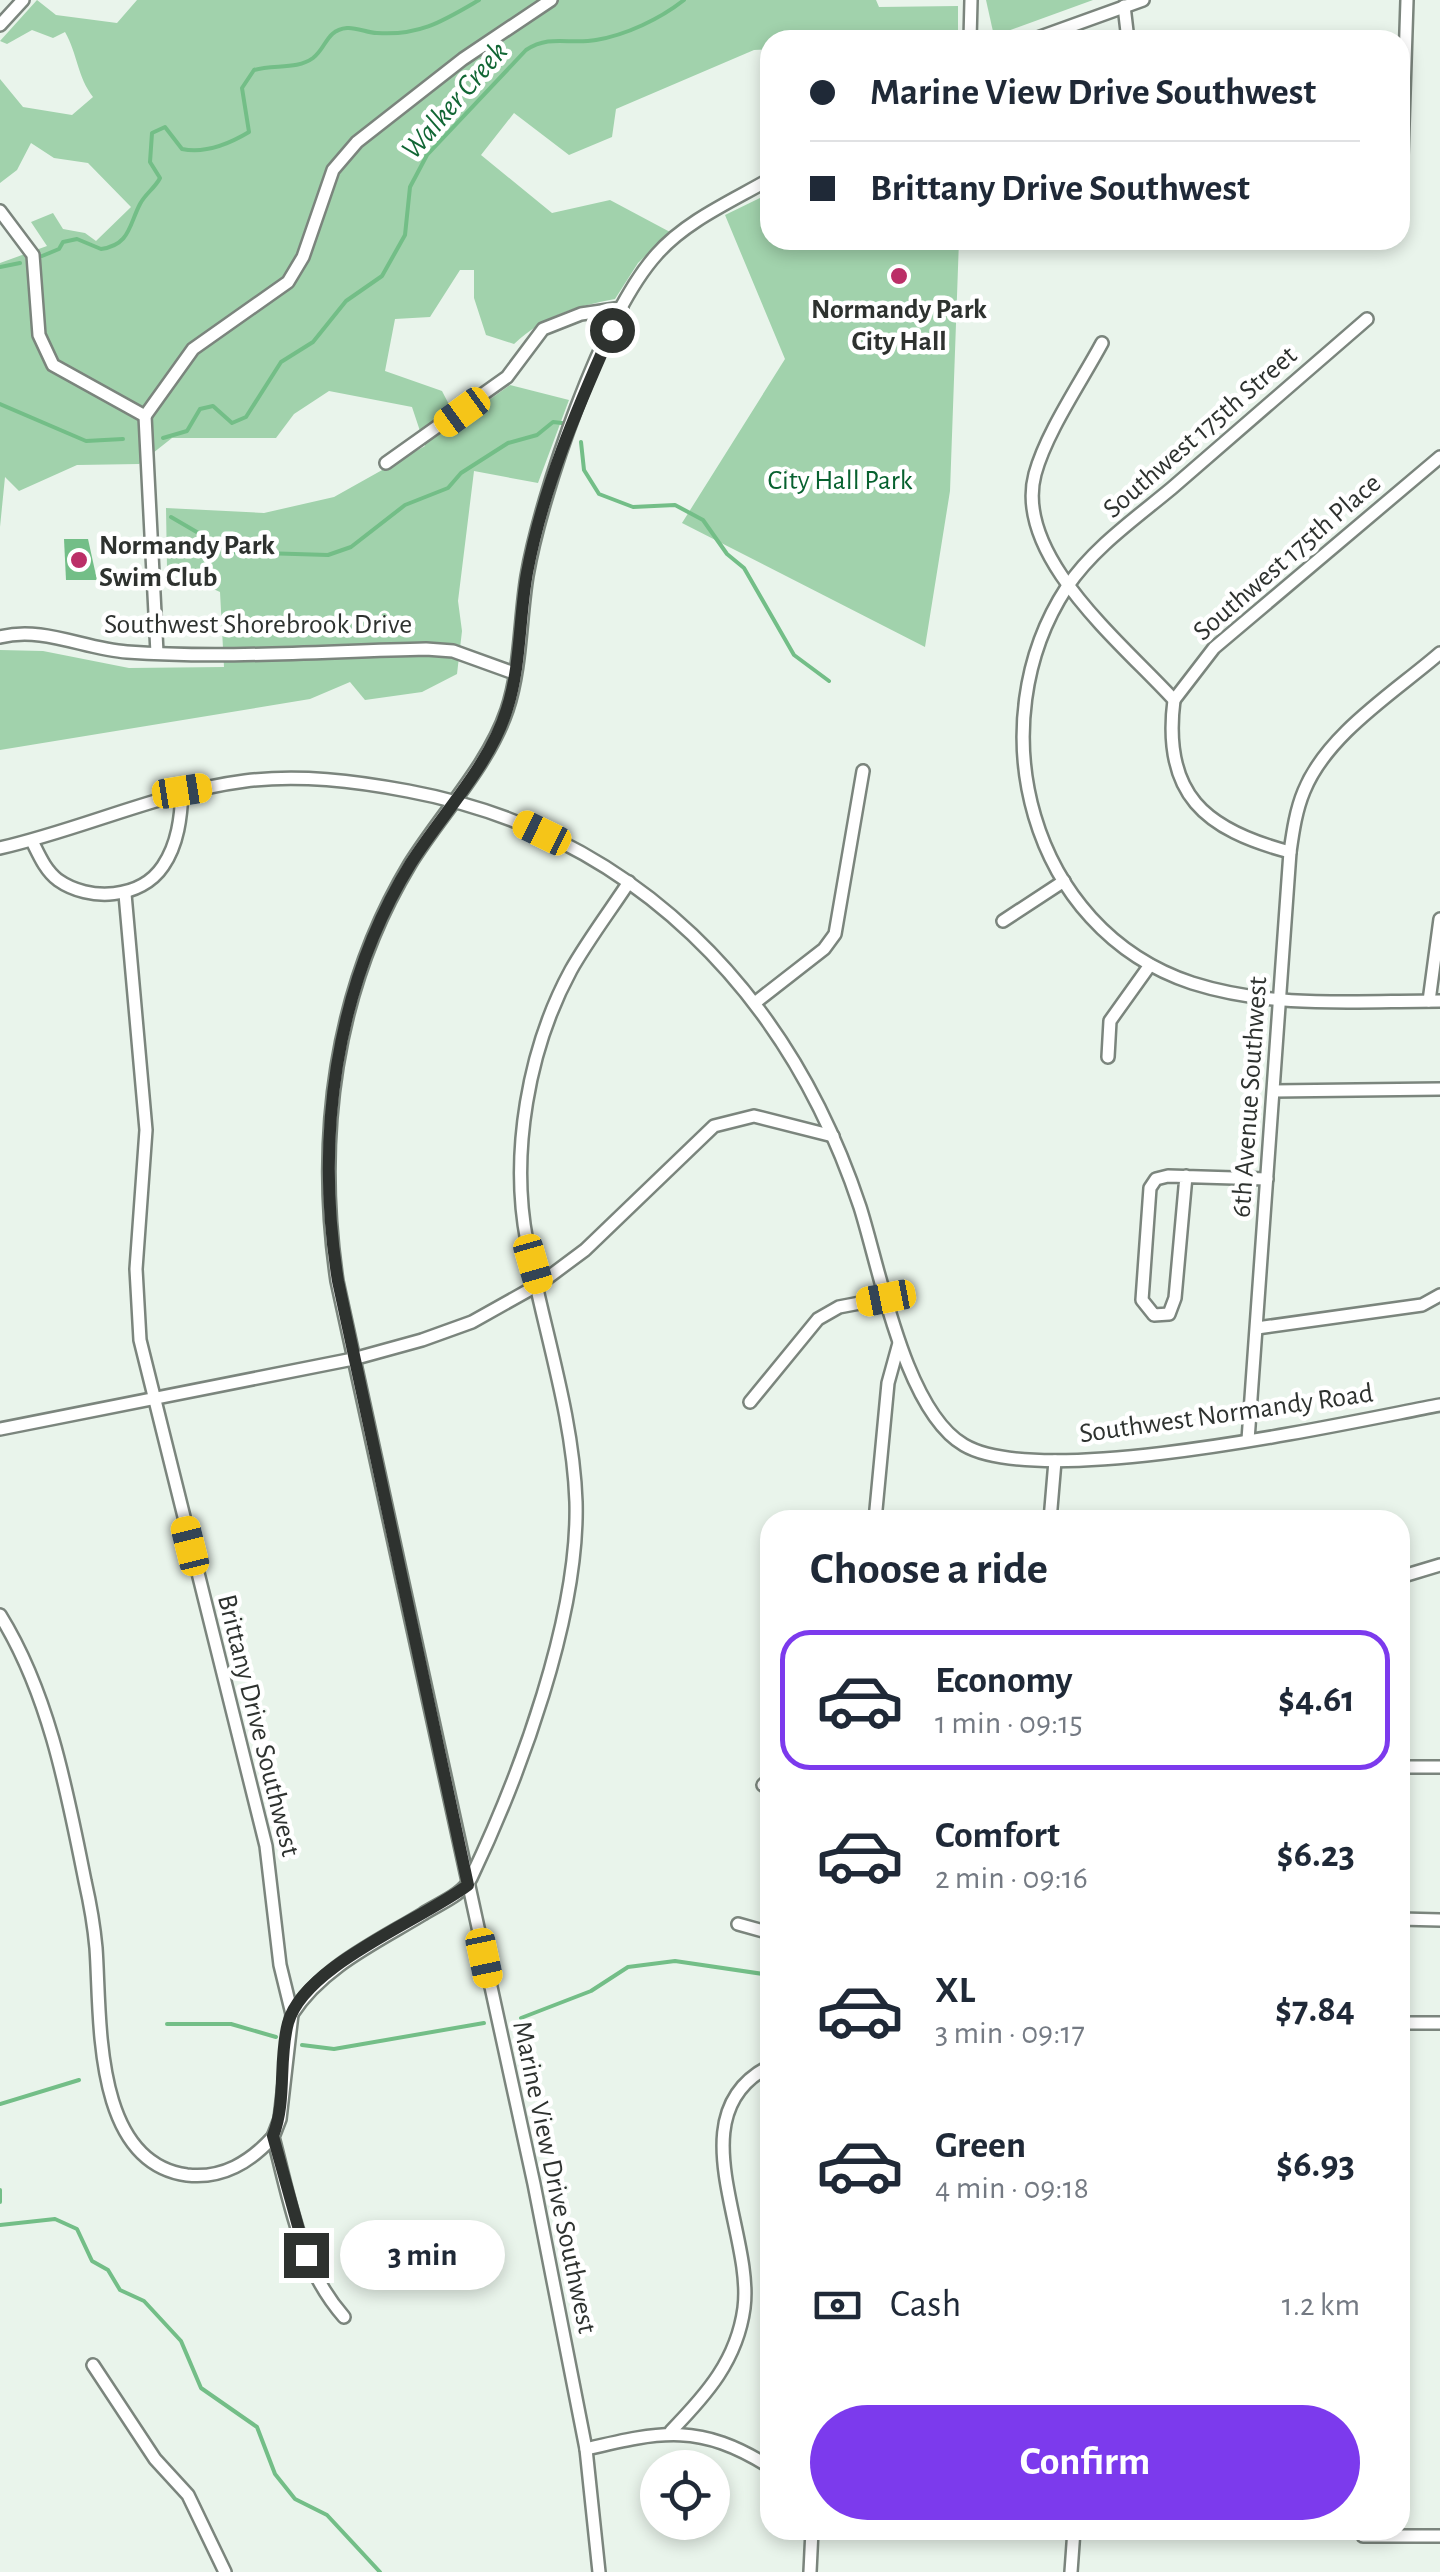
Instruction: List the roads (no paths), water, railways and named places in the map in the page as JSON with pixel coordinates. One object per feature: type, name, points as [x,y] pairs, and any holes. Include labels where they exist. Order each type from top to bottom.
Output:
[{"type":"street","points":[[0,25],[22,0]]},
{"type":"street","points":[[156,653],[145,416],[193,349],[288,282],[303,257],[332,170],[357,142],[463,59],[551,0]]},
{"type":"street","points":[[970,30],[971,0]]},
{"type":"street","points":[[1059,30],[1143,0]]},
{"type":"street","points":[[1406,30],[1407,0]]},
{"type":"street","points":[[1124,6],[1127,30]]},
{"type":"street","name":"Marine View Drive Southwest","points":[[599,2572],[586,2449],[534,2184],[354,1359],[330,1231],[329,1126],[335,1072],[360,973],[384,914],[452,799],[501,726],[514,673],[528,572],[545,502],[564,440],[622,308],[656,254],[677,235],[760,185]]},
{"type":"street","points":[[0,210],[33,255],[44,352],[64,375],[145,416]]},
{"type":"street","points":[[386,463],[498,385],[543,329],[581,314],[622,308]]},
{"type":"street","name":"Southwest 175th Street","points":[[1367,319],[1124,528],[1069,585],[1042,630],[1028,667],[1022,737],[1031,807],[1064,881],[1094,919],[1150,965],[1190,982],[1280,1003],[1435,1000]]},
{"type":"street","points":[[1102,343],[1036,470],[1030,497],[1038,539],[1069,585],[1174,700],[1169,736],[1174,761],[1195,804],[1219,826],[1244,840],[1290,852]]},
{"type":"street","name":"Southwest 175th Place","points":[[1174,700],[1214,648],[1440,457]]},
{"type":"street","name":"Southwest Shorebrook Drive","points":[[0,638],[39,634],[107,650],[156,653],[426,649],[453,651],[514,673]]},
{"type":"street","name":"6th Avenue Southwest","points":[[1248,1440],[1290,852],[1297,810],[1319,764],[1364,718],[1440,653]]},
{"type":"street","points":[[756,1002],[824,949],[834,934],[863,771]]},
{"type":"street","name":"Southwest Normandy Road","points":[[0,848],[182,791],[294,779],[360,782],[452,799],[515,820],[629,882],[688,929],[756,1002],[815,1092],[912,1375],[944,1429],[964,1446],[988,1454],[1055,1461],[1147,1454],[1440,1405]]},
{"type":"street","points":[[32,841],[59,880],[76,889],[125,894],[161,870],[173,850],[182,791]]},
{"type":"street","points":[[1003,921],[1064,881]]},
{"type":"street","points":[[292,2014],[309,1991],[338,1967],[468,1885],[542,1696],[567,1594],[575,1533],[571,1457],[520,1194],[528,1094],[548,1024],[570,971],[629,882]]},
{"type":"street","name":"Brittany Drive Southwest","points":[[125,894],[146,1130],[137,1317],[151,1396],[266,1846],[280,1966],[292,2014],[280,2119],[273,2136],[306,2255],[318,2284],[344,2317]]},
{"type":"street","points":[[1435,1000],[1440,919]]},
{"type":"street","points":[[1108,1057],[1110,1021],[1150,965]]},
{"type":"street","points":[[1274,1090],[1440,1089]]},
{"type":"street","points":[[0,1429],[151,1396],[354,1359],[472,1322],[538,1284],[585,1250],[714,1126],[754,1116],[833,1136]]},
{"type":"street","points":[[1186,1176],[1175,1298],[1170,1314],[1154,1315],[1142,1300],[1150,1188],[1156,1180],[1168,1176],[1186,1176],[1267,1178]]},
{"type":"street","points":[[1258,1328],[1422,1305],[1440,1295]]},
{"type":"street","points":[[750,1402],[818,1319],[839,1307],[886,1298]]},
{"type":"street","points":[[876,1510],[888,1383],[900,1343]]},
{"type":"street","points":[[1051,1510],[1055,1461]]},
{"type":"street","points":[[1410,1574],[1440,1565]]},
{"type":"street","points":[[0,1615],[30,1668],[48,1724],[92,1919],[103,2066],[126,2130],[156,2164],[199,2176],[240,2165],[273,2136]]},
{"type":"street","points":[[1410,1767],[1440,1767]]},
{"type":"street","points":[[1410,1919],[1440,1920]]},
{"type":"street","points":[[738,1924],[760,1930]]},
{"type":"street","points":[[1410,2023],[1440,2023]]},
{"type":"street","points":[[672,2432],[705,2396],[736,2344],[744,2306],[744,2266],[722,2137],[742,2086],[760,2073]]},
{"type":"street","points":[[93,2366],[154,2459],[188,2495],[225,2572]]},
{"type":"street","points":[[586,2449],[672,2432],[718,2441],[760,2462]]},
{"type":"street","points":[[1410,2536],[1440,2536]]},
{"type":"street","points":[[810,2572],[812,2540]]},
{"type":"street","points":[[1070,2572],[1073,2540]]},
{"type":"waterway","points":[[42,256],[59,249],[63,242],[77,239],[101,249],[123,239],[142,200],[160,178],[150,162],[152,133],[165,127],[182,149],[200,150],[249,132],[242,88],[254,70],[307,62],[340,29],[406,32],[442,20],[479,0]]},
{"type":"waterway","name":"Walker Creek","points":[[163,438],[187,431],[200,409],[213,406],[232,423],[246,417],[281,362],[313,342],[346,301],[382,276],[405,235],[410,187],[427,155],[526,50],[544,42],[607,38],[654,20],[684,0]]},
{"type":"waterway","points":[[0,267],[20,263]]},
{"type":"waterway","name":"Walker Creek","points":[[0,404],[86,441],[123,439]]},
{"type":"waterway","points":[[171,517],[231,552],[328,555],[351,547],[405,505],[448,488],[461,473],[508,443],[537,435],[553,422],[562,423]]},
{"type":"waterway","points":[[581,442],[584,470],[599,494],[633,507],[675,505],[703,520],[727,554],[744,568],[794,655],[829,681]]},
{"type":"waterway","points":[[521,2018],[591,1991],[628,1967],[675,1961],[760,1974]]},
{"type":"waterway","points":[[302,2045],[334,2049],[484,2023]]},
{"type":"waterway","points":[[167,2024],[231,2024],[276,2037]]},
{"type":"waterway","points":[[0,2104],[79,2080]]},
{"type":"waterway","points":[[0,2190],[0,2202]]},
{"type":"waterway","points":[[0,2225],[55,2219],[77,2229],[92,2261],[108,2270],[120,2290],[144,2301],[181,2341],[201,2388],[257,2427],[275,2474],[295,2499],[327,2515],[380,2572]]},
{"type":"place","name":"Normandy Park City Hall","points":[[899,276]]},
{"type":"place","name":"Normandy Park Swim Club","points":[[79,560]]},
{"type":"park label","name":"City Hall Park","points":[[840,479]]}]
